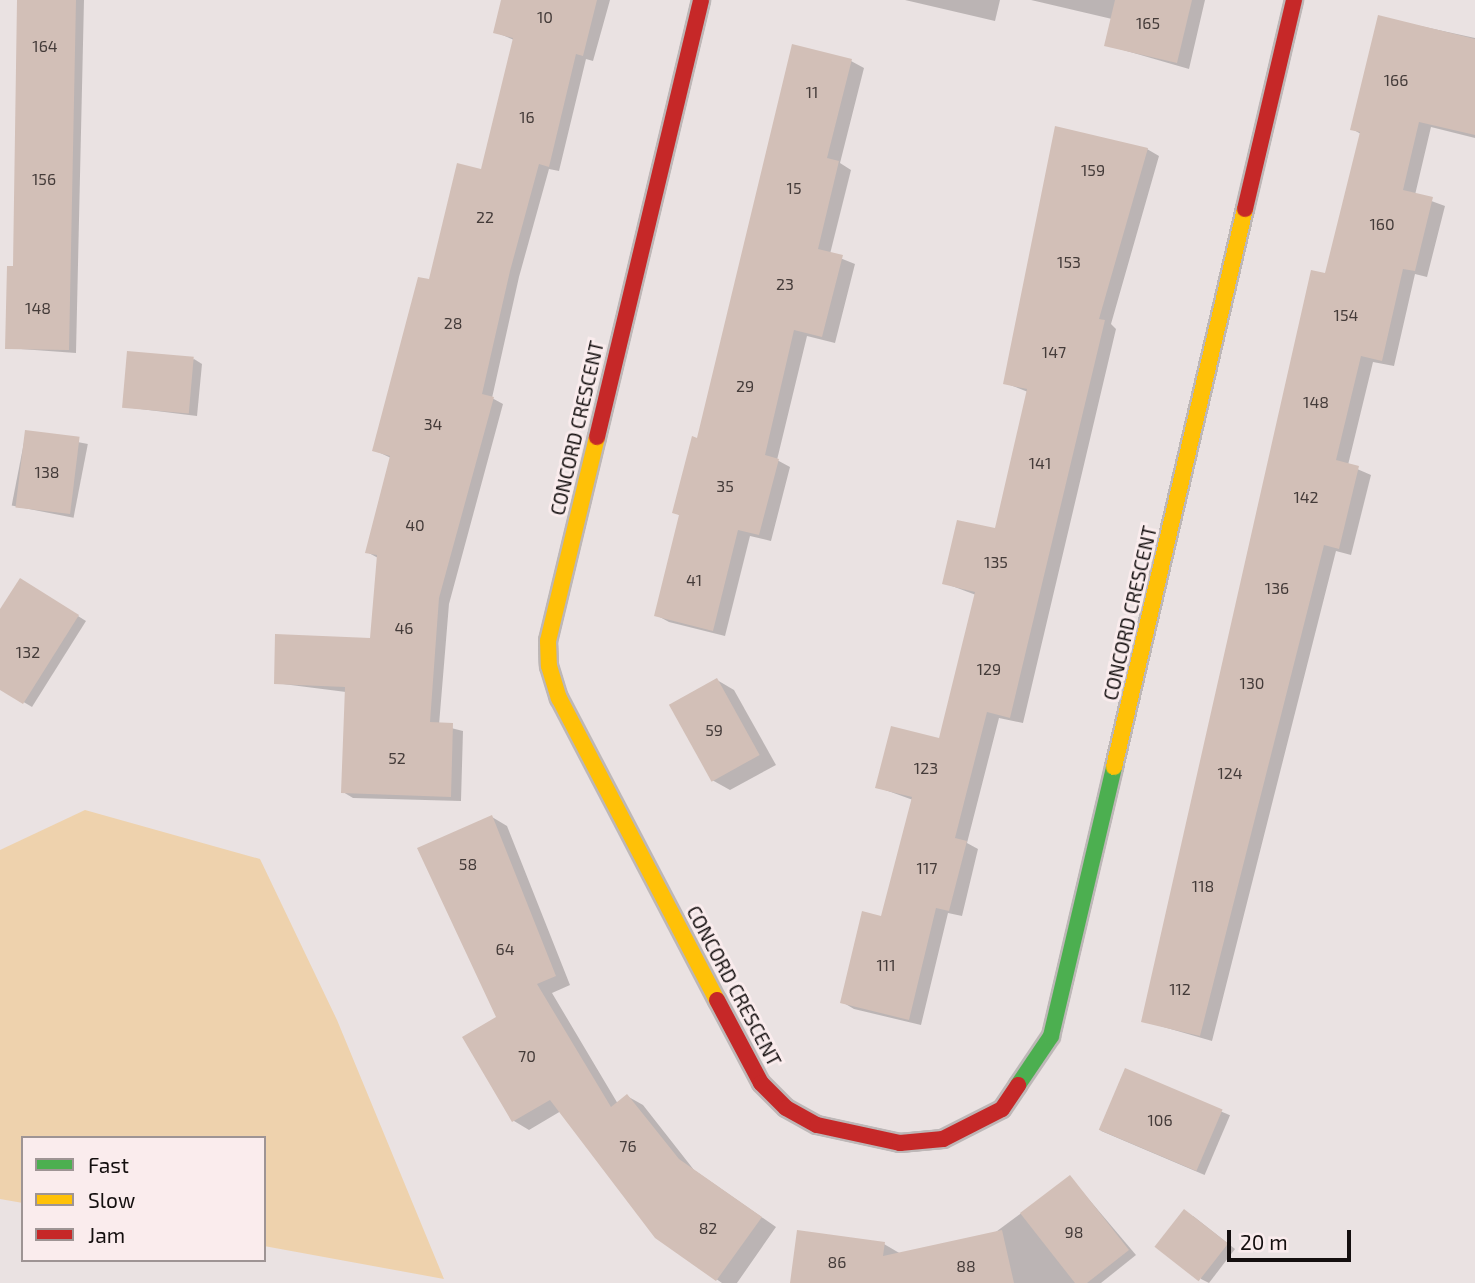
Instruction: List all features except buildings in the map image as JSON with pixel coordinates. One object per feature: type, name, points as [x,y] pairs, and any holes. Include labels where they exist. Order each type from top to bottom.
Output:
[{"type":"street","name":"CONCORD CRESCENT","points":[[701,0],[548,641],[549,666],[559,698],[761,1083],[786,1108],[817,1125],[900,1143],[943,1139],[1002,1109],[1051,1036],[1294,0]]},
{"type":"shaded area","points":[[85,810],[260,859],[337,1020],[444,1279],[266,1246],[266,1136],[21,1136],[21,1203],[0,1199],[0,850]]},
{"type":"traffic: fast","points":[[1018,1085],[1051,1036],[1114,767]]},
{"type":"traffic: slow","points":[[1114,767],[1245,209]]},
{"type":"traffic: slow","points":[[597,437],[548,641],[549,666],[559,698],[717,1000]]},
{"type":"traffic: jam","points":[[597,437],[701,0]]},
{"type":"traffic: jam","points":[[1245,209],[1294,0]]},
{"type":"traffic: jam","points":[[717,1000],[761,1083],[786,1108],[817,1125],[900,1143],[943,1139],[1002,1109],[1018,1085]]}]
